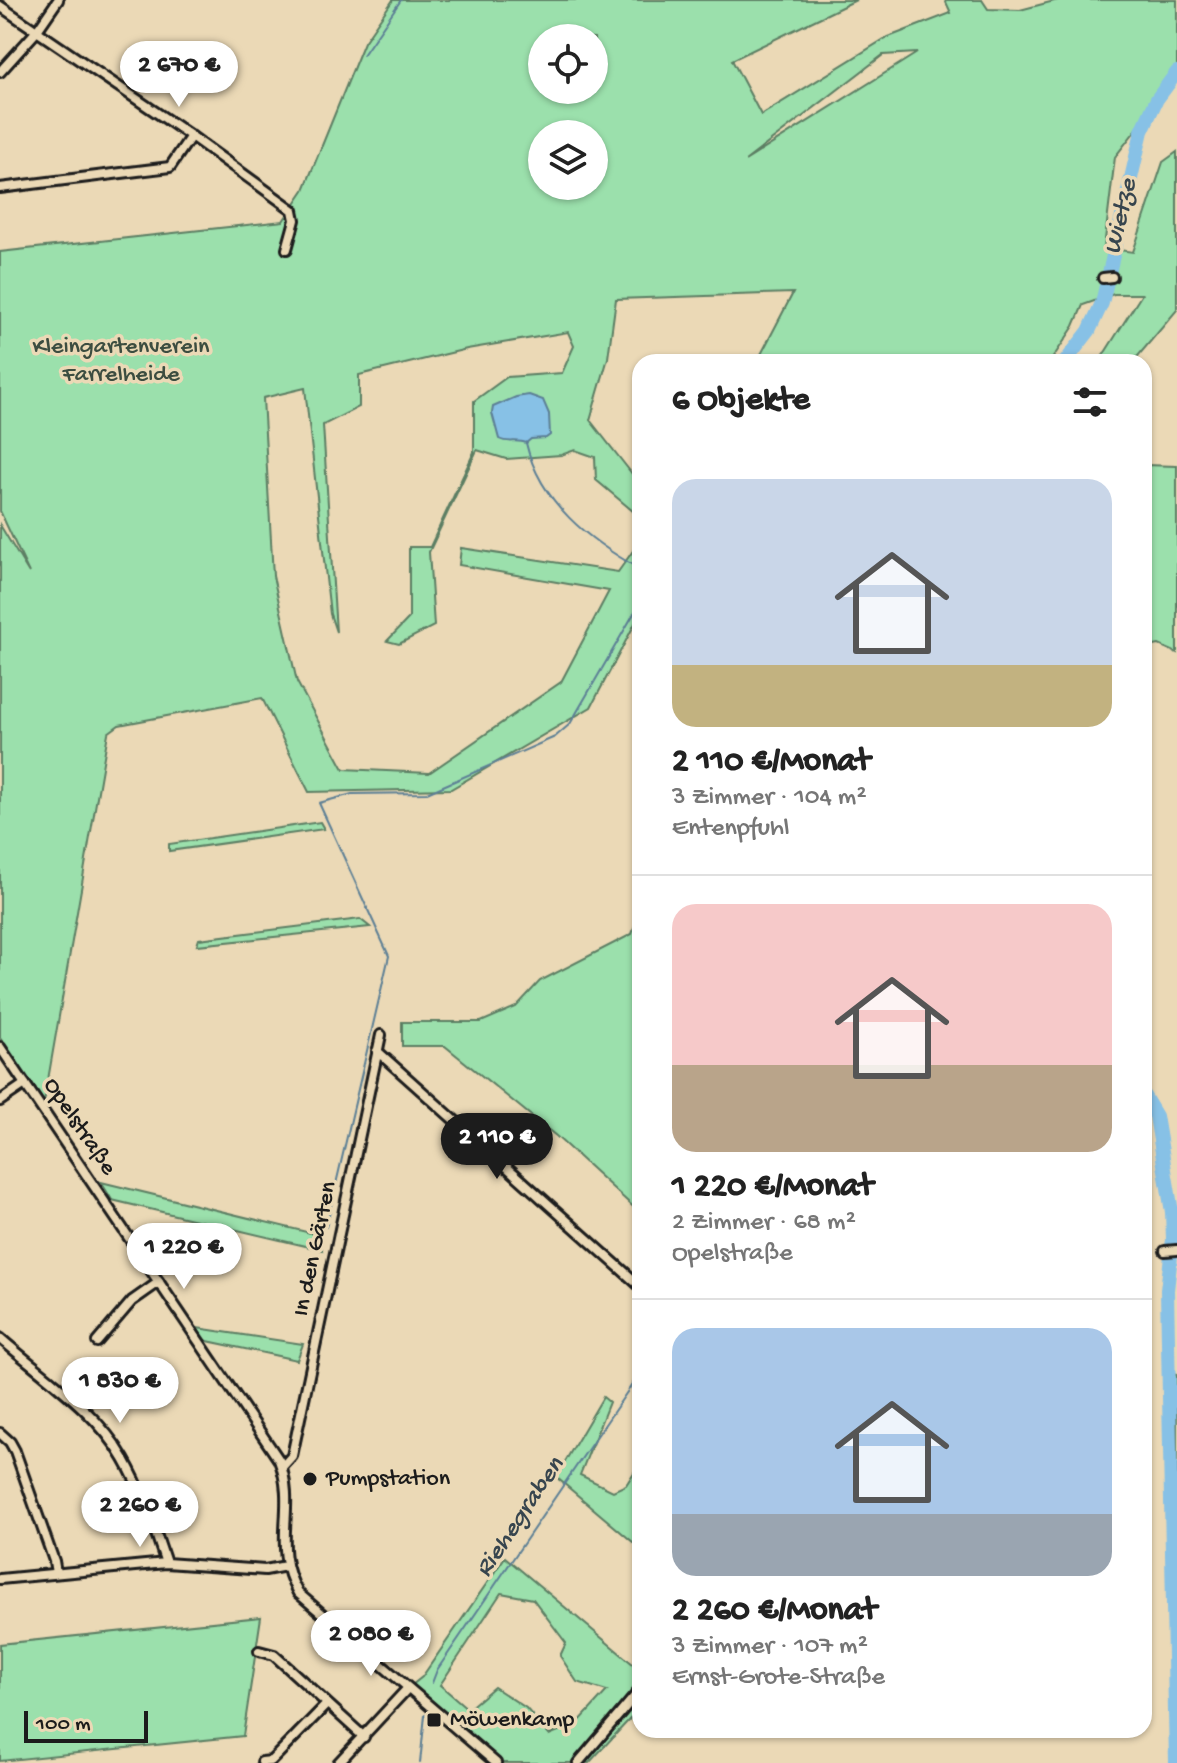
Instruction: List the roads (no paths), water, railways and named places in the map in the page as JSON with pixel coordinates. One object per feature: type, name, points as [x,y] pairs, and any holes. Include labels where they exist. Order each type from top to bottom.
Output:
[{"type":"street","points":[[0,72],[36,32],[58,0]]},
{"type":"street","points":[[0,6],[191,136],[293,210],[295,220],[287,249]]},
{"type":"street","points":[[0,188],[170,167],[191,136]]},
{"type":"street","name":"In den Gärten","points":[[282,1467],[292,1456],[381,1035]]},
{"type":"street","name":"Opelstraße","points":[[0,1047],[282,1467],[287,1492],[283,1542],[286,1566]]},
{"type":"street","points":[[377,1051],[632,1279]]},
{"type":"street","points":[[0,1101],[25,1084]]},
{"type":"street","points":[[1165,1251],[1177,1250]]},
{"type":"street","points":[[97,1342],[132,1301],[159,1282]]},
{"type":"street","points":[[0,1338],[98,1423],[113,1442],[139,1488],[166,1563]]},
{"type":"street","points":[[0,1433],[15,1451],[56,1573]]},
{"type":"street","points":[[0,1579],[166,1563],[265,1570],[286,1566],[298,1593],[496,1763]]},
{"type":"street","points":[[259,1651],[274,1655],[364,1737]]},
{"type":"street","points":[[338,1763],[407,1689]]},
{"type":"street","points":[[578,1763],[632,1699]]},
{"type":"street","points":[[262,1762],[271,1761],[327,1704]]},
{"type":"water","points":[[529,395],[543,400],[549,414],[550,435],[526,443],[499,439],[493,407]]},
{"type":"waterway","points":[[363,55],[401,0]]},
{"type":"waterway","name":"Wietze","points":[[1071,354],[1089,331],[1102,303],[1142,131],[1157,99],[1177,72]]},
{"type":"waterway","points":[[526,443],[543,484],[569,518],[632,564]]},
{"type":"waterway","points":[[326,1227],[389,956],[319,803],[352,794],[427,793],[555,737],[570,724],[632,617]]},
{"type":"waterway","name":"Wietze","points":[[1152,1109],[1156,1116],[1172,1212],[1173,1239],[1167,1290],[1176,1763]]},
{"type":"waterway","name":"Riehegraben","points":[[432,1683],[437,1670],[632,1385]]},
{"type":"waterway","name":"Riehegraben","points":[[420,1763],[425,1715]]},
{"type":"place","name":"Pumpstation","points":[[310,1479]]},
{"type":"place","name":"Möwenkamp","points":[[434,1720]]},
{"type":"park label","name":"Kleingartenverein Farrelheide","points":[[121,361]]}]
